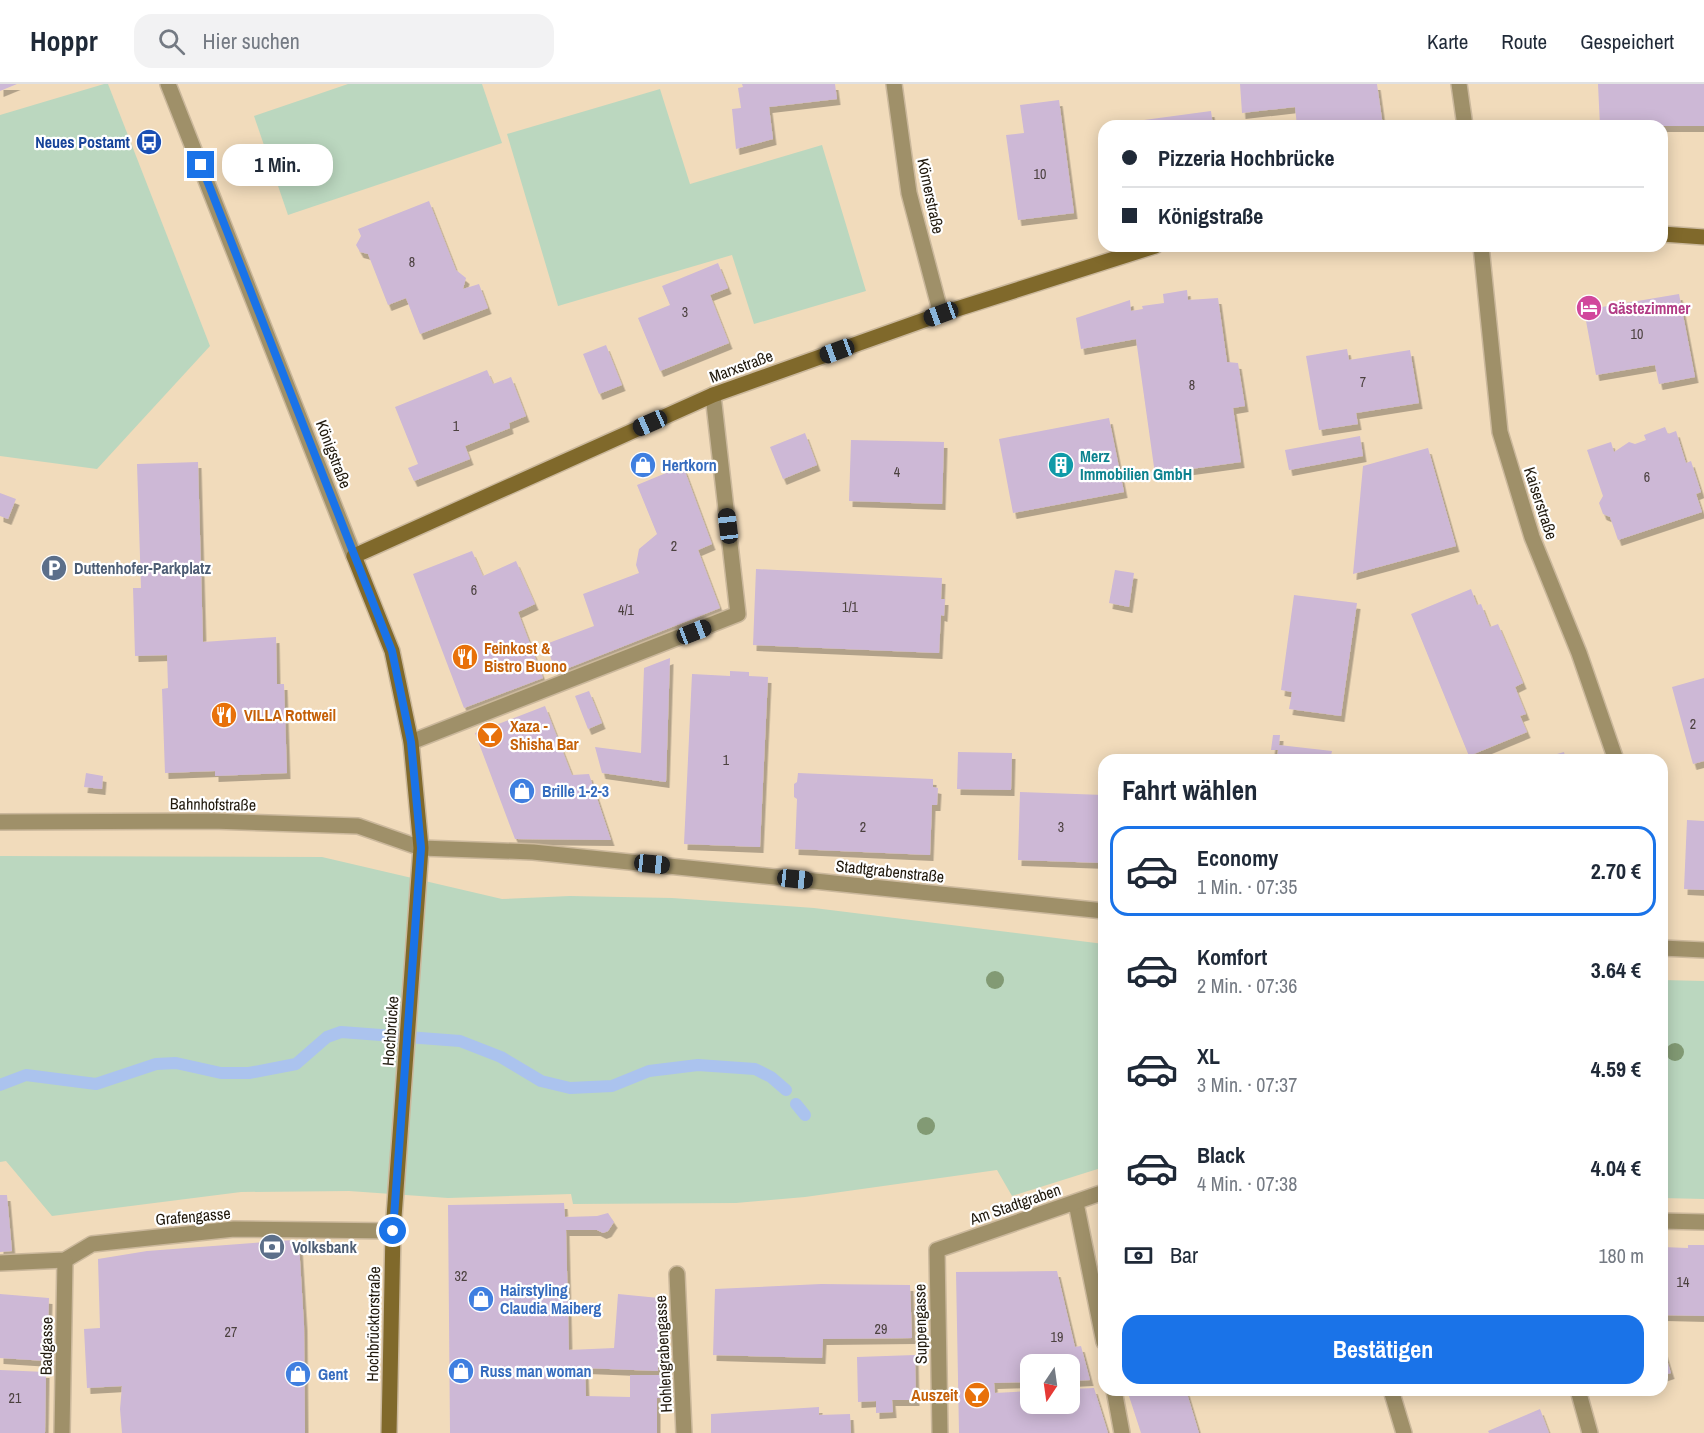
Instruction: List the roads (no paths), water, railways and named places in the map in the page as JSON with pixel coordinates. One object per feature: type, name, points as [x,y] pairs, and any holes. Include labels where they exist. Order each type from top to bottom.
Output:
[{"type":"main road","points":[[1668,234],[1704,237]]},
{"type":"main road","name":"Marxstraße","points":[[354,556],[713,395],[941,314],[1136,252]]},
{"type":"main road","name":"Königstraße","points":[[354,556],[392,651],[411,742],[421,848]]},
{"type":"main road","name":"Hochbrücke","points":[[394,1224],[421,848]]},
{"type":"main road","name":"Hochbrücktorstraße","points":[[388,1433],[394,1224]]},
{"type":"street","name":"Königstraße","points":[[168,84],[354,556]]},
{"type":"street","name":"Körnerstraße","points":[[894,84],[909,193],[941,314]]},
{"type":"street","points":[[1459,84],[1464,120]]},
{"type":"street","name":"Kaiserstraße","points":[[1482,252],[1500,432],[1532,537],[1579,653],[1614,754]]},
{"type":"street","points":[[411,742],[738,615],[713,395]]},
{"type":"street","name":"Bahnhofstraße","points":[[0,822],[212,821],[358,826],[421,848]]},
{"type":"street","name":"Stadtgrabenstraße","points":[[421,848],[533,852],[1098,910]]},
{"type":"street","points":[[1668,948],[1704,950]]},
{"type":"street","name":"Am Stadtgraben","points":[[937,1250],[1098,1194]]},
{"type":"street","points":[[1076,1203],[1098,1312]]},
{"type":"street","points":[[1668,1221],[1704,1222]]},
{"type":"street","name":"Grafengasse","points":[[0,1263],[65,1260],[92,1244],[234,1229],[394,1224]]},
{"type":"street","name":"Suppengasse","points":[[937,1250],[939,1433]]},
{"type":"street","name":"Badgasse","points":[[62,1433],[65,1260]]},
{"type":"street","name":"Hohlengrabengasse","points":[[677,1274],[684,1433]]},
{"type":"street","points":[[1115,1396],[1122,1433]]},
{"type":"street","points":[[1393,1396],[1404,1433]]},
{"type":"street","points":[[1580,1396],[1590,1433]]},
{"type":"waterway","points":[[0,1085],[26,1075],[96,1084],[156,1064],[176,1063],[221,1073],[249,1073],[296,1064],[327,1037],[341,1032],[460,1041],[501,1057],[541,1081],[570,1088],[612,1086],[649,1071],[698,1065],[755,1069],[771,1077],[786,1090]]},
{"type":"waterway","points":[[796,1104],[805,1115]]},
{"type":"place","name":"Neues Postamt","points":[[149,142]]},
{"type":"place","name":"Gästezimmer","points":[[1589,308]]},
{"type":"place","name":"Hertkorn","points":[[643,465]]},
{"type":"place","name":"Merz Immobilien GmbH","points":[[1061,465]]},
{"type":"place","name":"Duttenhofer-Parkplatz","points":[[54,568]]},
{"type":"place","name":"Feinkost & Bistro Buono","points":[[465,657]]},
{"type":"place","name":"VILLA Rottweil","points":[[224,715]]},
{"type":"place","name":"Xaza - Shisha Bar","points":[[490,735]]},
{"type":"place","name":"Brille 1-2-3","points":[[522,791]]},
{"type":"place","name":"Volksbank","points":[[272,1247]]},
{"type":"place","name":"Hairstyling Claudia Maiberg","points":[[481,1299]]},
{"type":"place","name":"Russ man woman","points":[[461,1371]]},
{"type":"place","name":"Gent","points":[[298,1374]]},
{"type":"place","name":"Auszeit","points":[[977,1395]]}]
